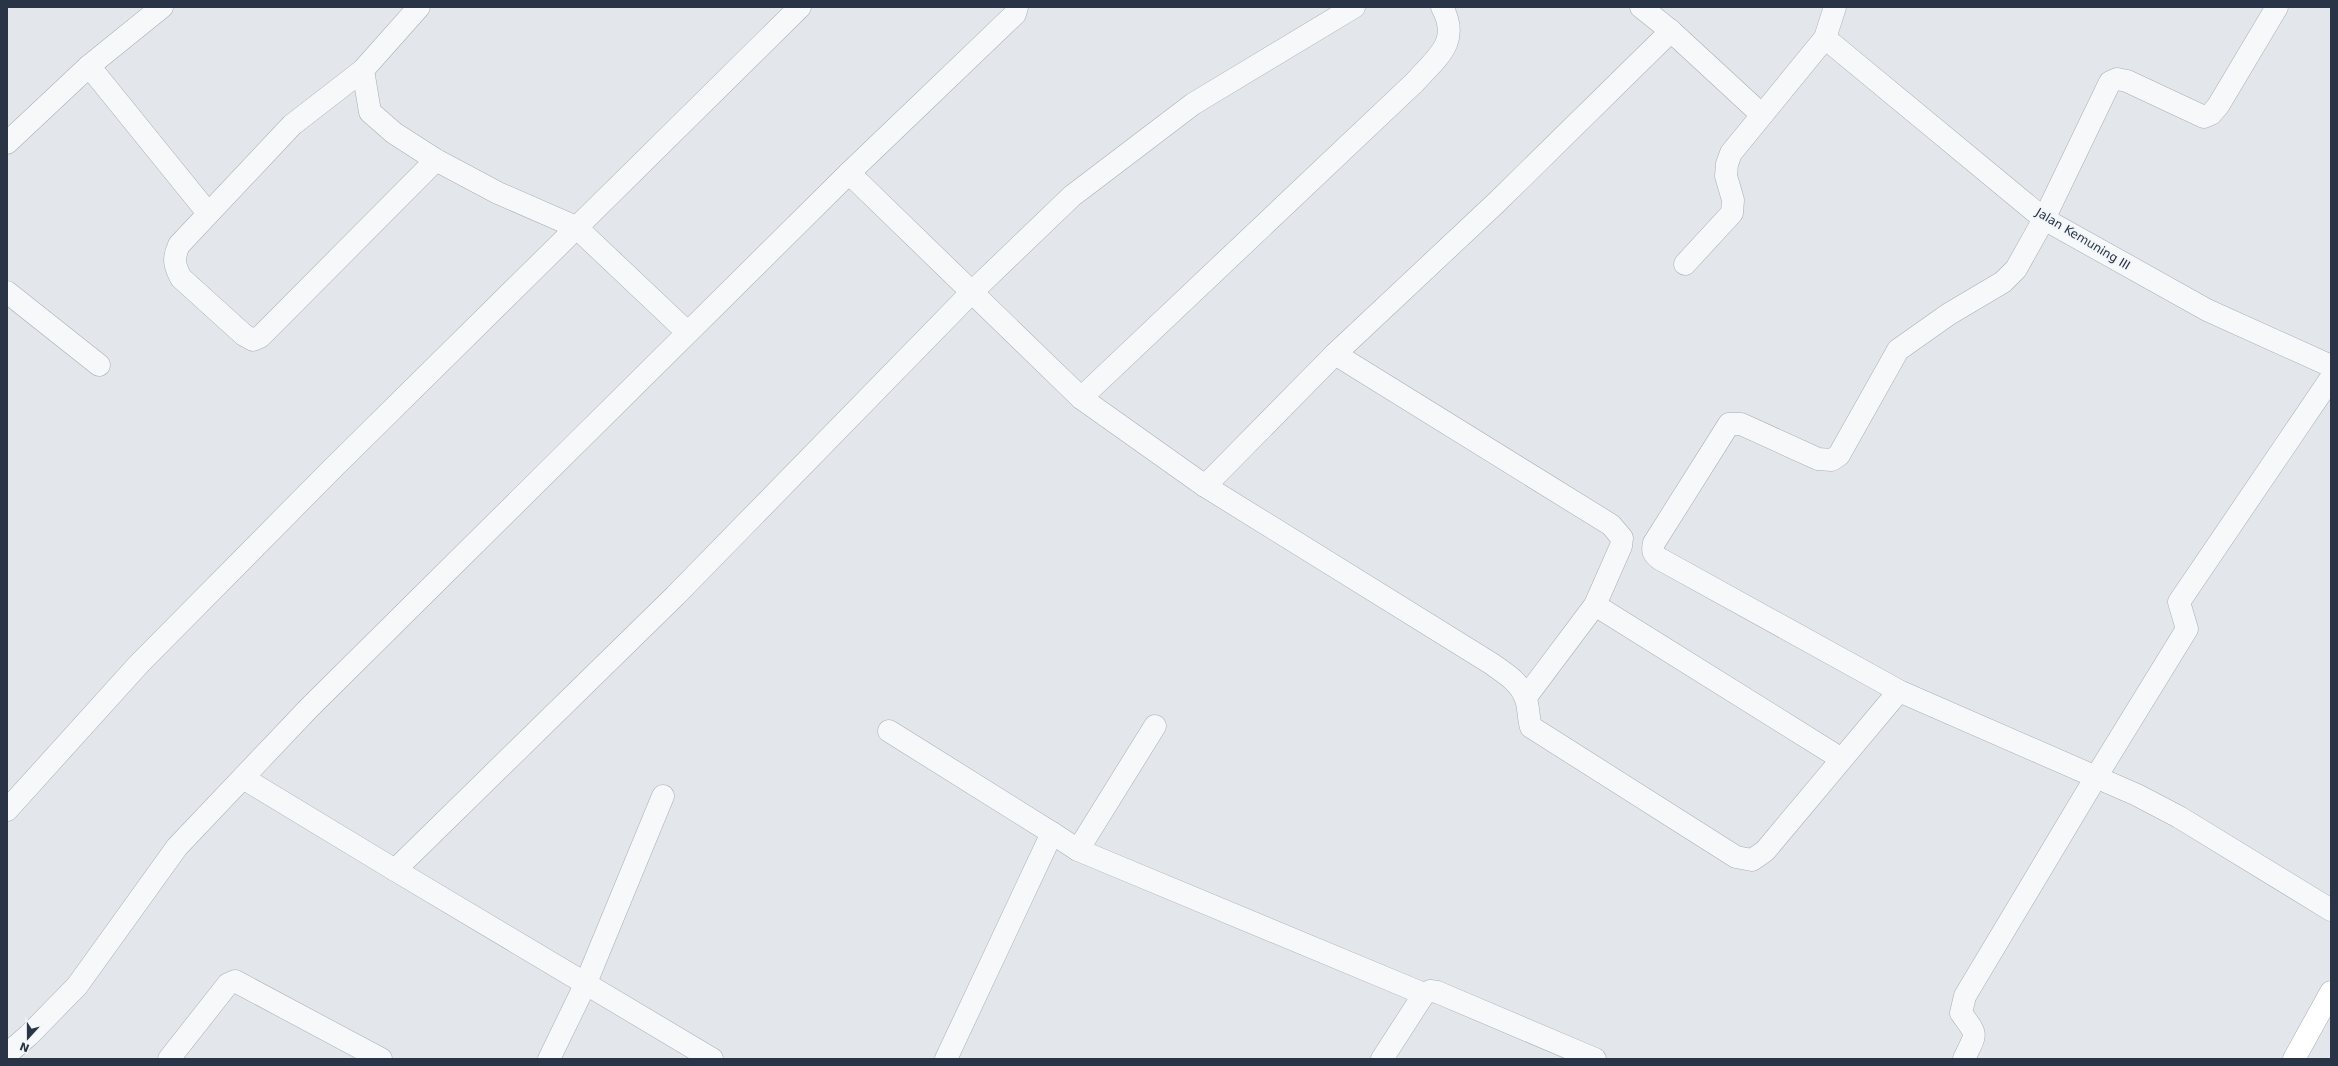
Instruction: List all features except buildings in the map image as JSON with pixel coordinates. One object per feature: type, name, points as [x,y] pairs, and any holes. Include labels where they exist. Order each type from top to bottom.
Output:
[{"type":"main road","points":[[2294,1059],[2331,992]]},
{"type":"street","points":[[7,143],[89,66],[162,7]]},
{"type":"street","points":[[419,7],[363,70],[292,125],[208,213],[179,245],[176,252],[174,266],[181,278],[244,335],[253,340],[257,339],[436,160]]},
{"type":"street","points":[[7,810],[139,664],[576,226],[800,7]]},
{"type":"street","points":[[7,1054],[30,1035],[77,986],[177,847],[309,708],[687,332],[849,173],[1015,14],[1017,7]]},
{"type":"street","points":[[395,870],[675,596],[972,292],[1072,196],[1193,104],[1354,7]]},
{"type":"street","points":[[1081,398],[1415,82],[1444,48],[1449,38],[1449,20],[1442,7]]},
{"type":"street","points":[[1641,7],[1671,31],[1762,115]]},
{"type":"street","points":[[1685,264],[1732,213],[1734,206],[1726,176],[1727,164],[1731,153],[1826,38],[1835,7]]},
{"type":"street","points":[[2277,7],[2218,106],[2208,116],[2204,117],[2127,81],[2116,79],[2110,82],[2044,218],[2016,269],[2003,282],[1949,314],[1898,350],[1839,454],[1832,460],[1818,459],[1741,424],[1729,424],[1654,543],[1654,554],[1660,559],[1899,691],[2096,777],[2179,817],[2331,910]]},
{"type":"street","points":[[1205,486],[1336,354],[1497,202],[1671,31]]},
{"type":"street","name":"Jalan Kemuning III","points":[[1826,38],[2044,218],[2207,310],[2331,366]]},
{"type":"street","points":[[89,66],[208,213]]},
{"type":"street","points":[[363,70],[370,112],[394,133],[436,160],[498,192],[576,226],[687,332]]},
{"type":"street","points":[[849,173],[1081,398],[1205,486],[1492,664],[1515,680],[1526,697],[1527,714],[1532,727],[1549,740],[1736,858],[1748,861],[1758,858],[1765,851],[1899,691]]},
{"type":"street","points":[[7,292],[99,365]]},
{"type":"street","points":[[1336,354],[1492,450],[1618,532],[1622,538],[1622,546],[1595,605],[1526,697]]},
{"type":"street","points":[[1964,1059],[1974,1039],[1973,1026],[1961,1013],[1965,996],[2096,777],[2187,629],[2179,602],[2331,378]]},
{"type":"street","points":[[1595,605],[1832,753]]},
{"type":"street","points":[[1078,850],[1155,726]]},
{"type":"street","points":[[889,731],[1078,850],[1424,994]]},
{"type":"street","points":[[243,778],[712,1059]]},
{"type":"street","points":[[549,1059],[585,984],[663,796]]},
{"type":"street","points":[[946,1059],[1052,833]]},
{"type":"street","points":[[169,1059],[228,984],[235,981],[381,1059]]},
{"type":"street","points":[[1382,1059],[1424,994],[1430,991],[1437,992],[1595,1059]]}]
